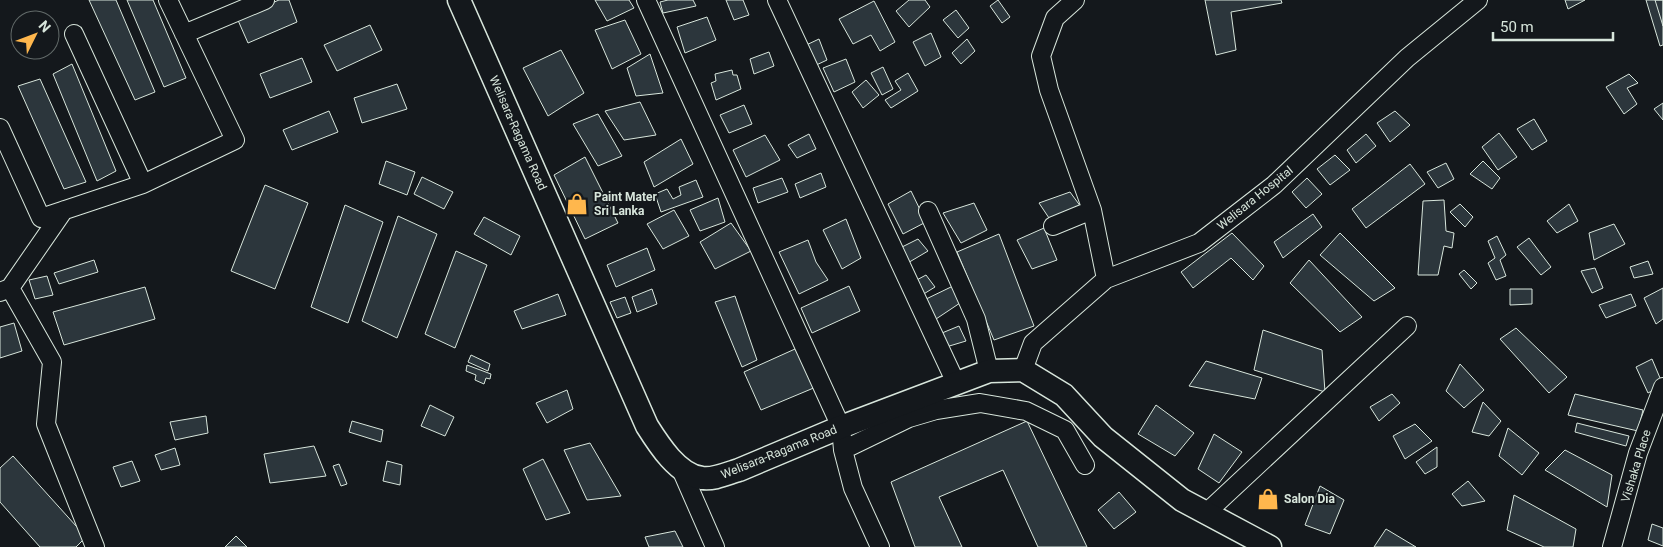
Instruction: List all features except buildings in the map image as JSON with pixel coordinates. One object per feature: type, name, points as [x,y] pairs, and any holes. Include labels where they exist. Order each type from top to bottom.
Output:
[{"type":"main road","name":"Welisara-Ragama Road","points":[[459,0],[647,426],[667,456],[690,474],[702,478],[714,477],[739,470],[841,427],[989,371],[1023,370]]},
{"type":"main road","points":[[1023,370],[1064,395],[1103,437],[1182,500],[1205,514],[1270,547]]},
{"type":"street","points":[[0,128],[41,218],[143,184],[235,140],[168,0]]},
{"type":"street","points":[[184,34],[265,0]]},
{"type":"street","points":[[646,0],[841,427],[843,450],[853,488],[880,547]]},
{"type":"street","points":[[778,0],[956,383]]},
{"type":"street","points":[[1075,0],[1055,18],[1041,56],[1049,90],[1092,210],[1106,279]]},
{"type":"street","name":"Welisara Hospital","points":[[1023,370],[1033,342],[1106,279],[1199,243],[1274,185],[1407,58],[1478,0]]},
{"type":"street","points":[[74,34],[143,184]]},
{"type":"street","points":[[64,210],[5,290],[52,362],[46,424],[95,547]]},
{"type":"street","points":[[928,210],[976,319],[989,371]]},
{"type":"street","points":[[1053,226],[1092,210]]},
{"type":"street","points":[[1205,514],[1407,326]]},
{"type":"street","name":"Vishaka Place","points":[[1612,547],[1638,453],[1663,387]]},
{"type":"street","points":[[843,450],[909,418],[936,410],[980,403],[1026,411],[1065,430],[1085,465]]},
{"type":"street","points":[[680,467],[715,547]]},
{"type":"place","name":"Paint Mater Sri Lanka","points":[[577,204]]},
{"type":"place","name":"Salon Dia","points":[[1268,499]]}]
